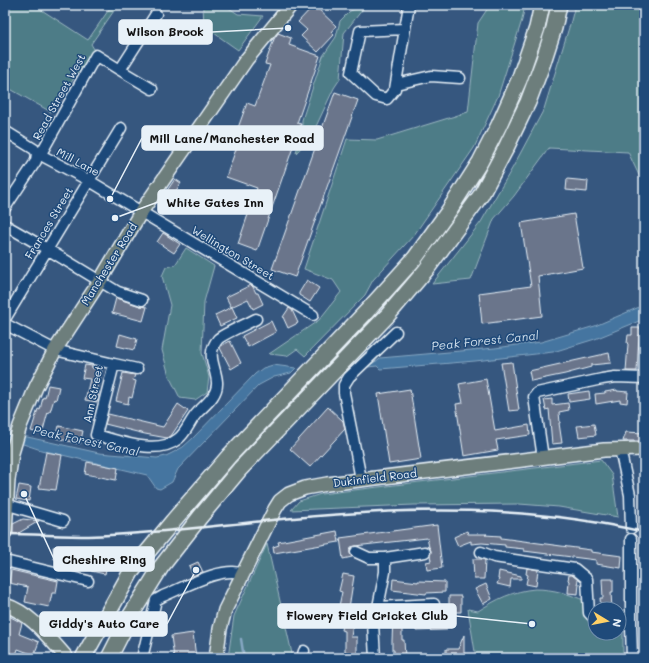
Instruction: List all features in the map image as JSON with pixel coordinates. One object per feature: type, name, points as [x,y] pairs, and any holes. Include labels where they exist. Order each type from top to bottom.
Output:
[{"type":"highway","points":[[83,658],[131,572],[229,456],[367,311],[415,258],[448,212],[480,162],[499,125],[519,80],[537,28],[542,5]]},
{"type":"highway","points":[[109,658],[131,615],[161,567],[205,511],[240,469],[397,304],[426,270],[481,195],[528,102],[554,28],[559,5]]},
{"type":"highway","points":[[94,658],[128,589],[173,521]]},
{"type":"highway","points":[[114,658],[131,615]]},
{"type":"main road","name":"Manchester Road","points":[[5,532],[8,480],[12,453],[20,426],[36,387],[55,350],[100,281],[141,212],[246,60],[291,5]]},
{"type":"main road","name":"Dukinfield Road","points":[[216,658],[220,629],[225,610],[272,513],[284,497],[305,488],[361,479],[426,473],[620,449],[644,449]]},
{"type":"main road","points":[[5,605],[14,608],[35,623],[67,658]]},
{"type":"street","points":[[405,29],[360,32],[351,73],[376,96],[387,99],[395,89],[405,29],[408,5]]},
{"type":"street","points":[[152,89],[120,70],[156,14]]},
{"type":"street","name":"Read Street West","points":[[37,154],[43,150],[96,55],[120,70]]},
{"type":"street","points":[[396,84],[431,76],[460,78]]},
{"type":"street","name":"Frances Street","points":[[5,319],[88,180],[121,128]]},
{"type":"street","name":"Mill Lane","points":[[5,131],[34,149],[37,154],[88,180],[141,212]]},
{"type":"street","points":[[5,208],[36,161],[37,154]]},
{"type":"street","name":"Wellington Street","points":[[141,212],[313,315]]},
{"type":"street","points":[[5,226],[47,249],[118,292],[142,300]]},
{"type":"street","name":"Ann Street","points":[[5,324],[55,350],[114,364],[96,435],[148,447],[160,447],[178,439],[185,432],[194,416],[213,396],[217,383],[212,361],[212,350],[219,338],[256,319]]},
{"type":"street","points":[[361,479],[344,393],[344,385],[349,377],[396,332]]},
{"type":"street","points":[[114,364],[137,369]]},
{"type":"street","points":[[543,458],[534,397],[537,392],[602,378],[644,378]]},
{"type":"street","points":[[620,449],[630,495],[631,528]]},
{"type":"street","points":[[6,504],[63,522]]},
{"type":"street","points":[[631,539],[630,625],[632,656],[644,656]]},
{"type":"street","points":[[356,552],[369,558],[385,558],[425,552]]},
{"type":"street","points":[[481,552],[494,557],[575,569],[587,579],[588,601]]},
{"type":"street","points":[[375,658],[373,623],[378,607],[385,558]]},
{"type":"street","points":[[5,561],[88,581]]},
{"type":"street","points":[[142,658],[156,600],[217,574],[234,572],[243,574]]},
{"type":"street","points":[[378,607],[434,604]]},
{"type":"green space","points":[[5,5],[34,5],[88,40],[112,5],[118,5],[91,44],[94,49],[51,112],[5,86]]},
{"type":"green space","points":[[203,5],[229,5],[229,8],[238,14],[263,16],[238,50],[204,26]]},
{"type":"green space","points":[[366,5],[344,33],[340,79],[334,88],[311,137],[296,153],[302,127],[302,120],[323,56],[336,37],[340,21],[350,11]]},
{"type":"green space","points":[[490,5],[525,5],[522,20],[498,96],[474,148],[414,235],[373,280],[365,295],[305,356],[297,349],[287,356],[269,354],[319,320],[341,292],[333,280],[304,269],[347,139],[377,140],[468,112],[478,23]]},
{"type":"green space","points":[[575,5],[644,5],[644,186],[628,152],[549,148],[514,196],[494,219],[471,280],[432,284],[481,222],[544,109]]},
{"type":"green space","points":[[186,248],[214,266],[204,302],[202,353],[209,377],[207,392],[195,400],[180,398],[169,376],[162,350],[170,305],[162,276],[166,267],[175,265]]},
{"type":"green space","points":[[601,460],[612,475],[618,517],[559,507],[519,504],[414,505],[291,510],[299,501],[321,494]]},
{"type":"green space","points":[[267,544],[293,658],[228,658],[234,616]]},
{"type":"green space","points":[[535,589],[561,592],[586,601],[587,641],[623,641],[623,658],[476,658],[468,609],[478,611],[505,596]]},
{"type":"water","points":[[644,305],[644,319],[595,339],[553,352],[475,361],[380,369],[377,366],[368,367],[380,358],[495,348],[541,342],[595,326]]},
{"type":"water","points":[[273,365],[296,368],[291,373],[274,377],[259,385],[178,469],[172,482],[160,489],[156,488],[147,475],[41,450],[5,438],[5,432],[99,453],[157,458],[166,456],[183,447],[193,438],[255,374],[263,368]]},
{"type":"building","points":[[314,5],[336,26],[331,32],[334,35],[318,52],[301,36],[307,30],[298,22]]},
{"type":"building","points":[[278,33],[291,38],[289,45],[320,56],[297,123],[301,124],[257,251],[238,244],[257,188],[226,177],[239,141],[234,139],[247,103],[255,106],[270,65],[265,64],[274,39]]},
{"type":"building","points":[[335,92],[358,100],[295,277],[272,269]]},
{"type":"building","points":[[175,179],[181,183],[168,203],[162,198]]},
{"type":"building","points":[[567,179],[588,181],[587,192],[566,190]]},
{"type":"building","points":[[574,214],[583,268],[538,276],[542,316],[482,324],[479,293],[531,286],[521,223]]},
{"type":"building","points":[[163,233],[180,244],[174,253],[157,242]]},
{"type":"building","points":[[307,280],[319,288],[310,302],[299,295]]},
{"type":"building","points":[[251,285],[256,293],[258,293],[263,304],[253,309],[248,299],[231,307],[226,297]]},
{"type":"building","points":[[116,298],[147,307],[143,321],[112,313]]},
{"type":"building","points":[[232,307],[237,318],[220,326],[215,315]]},
{"type":"building","points":[[289,308],[292,310],[298,323],[288,328],[283,317]]},
{"type":"building","points":[[271,321],[276,332],[248,347],[242,336]]},
{"type":"building","points":[[632,328],[642,328],[642,335],[639,335],[637,371],[626,371],[628,335],[632,335]]},
{"type":"building","points":[[120,334],[137,339],[134,350],[117,346]]},
{"type":"building","points":[[230,341],[241,363],[231,369],[220,348]]},
{"type":"building","points":[[609,353],[611,363],[591,365],[591,367],[565,374],[531,381],[529,371]]},
{"type":"building","points":[[512,362],[519,410],[509,411],[501,363]]},
{"type":"building","points":[[85,365],[102,370],[97,392],[99,392],[97,402],[85,400],[90,379],[82,378]]},
{"type":"building","points":[[123,373],[135,375],[133,380],[136,381],[132,398],[129,397],[128,404],[116,401]]},
{"type":"building","points":[[486,379],[495,431],[529,425],[530,435],[496,440],[498,450],[464,456],[456,404],[463,403],[459,384]]},
{"type":"building","points":[[48,385],[59,387],[56,400],[54,399],[50,412],[48,412],[42,434],[31,431],[38,409],[40,410],[43,397],[45,398]]},
{"type":"building","points":[[410,389],[421,459],[389,464],[378,394]]},
{"type":"building","points":[[617,390],[628,392],[627,403],[620,402],[620,400],[596,404],[595,394]]},
{"type":"building","points":[[589,391],[590,399],[569,402],[568,394]]},
{"type":"building","points":[[552,399],[552,405],[568,403],[569,410],[559,412],[562,443],[552,444],[549,409],[546,410],[544,400]]},
{"type":"building","points":[[178,404],[188,411],[171,436],[167,438],[105,424],[108,414],[163,427]]},
{"type":"building","points":[[328,407],[343,421],[345,429],[310,467],[290,449]]},
{"type":"building","points":[[594,424],[596,435],[579,437],[577,426]]},
{"type":"building","points":[[59,426],[83,431],[80,444],[56,438]]},
{"type":"building","points":[[626,432],[644,433],[644,441],[623,441]]},
{"type":"building","points":[[46,452],[62,455],[56,490],[39,488]]},
{"type":"building","points":[[87,462],[118,468],[116,480],[85,474]]},
{"type":"building","points":[[19,485],[31,487],[29,501],[16,499]]},
{"type":"building","points":[[23,519],[39,521],[17,534],[13,534],[13,524]]},
{"type":"building","points":[[437,525],[442,568],[427,570],[426,562],[431,561],[431,551],[427,538],[351,547],[350,553],[352,557],[343,559],[340,538]]},
{"type":"building","points":[[337,531],[339,542],[274,553],[273,547],[279,545],[278,542]]},
{"type":"building","points":[[467,531],[468,534],[501,536],[501,538],[591,550],[591,552],[622,556],[621,568],[596,564],[596,560],[524,551],[524,549],[505,547],[505,545],[482,543],[471,544],[471,541],[458,546],[454,537]]},
{"type":"building","points":[[69,546],[70,558],[54,559],[53,547]]},
{"type":"building","points":[[80,549],[89,551],[88,555],[108,560],[105,574],[91,571],[92,568],[77,565]]},
{"type":"building","points":[[473,559],[485,560],[484,579],[474,579]]},
{"type":"building","points":[[198,562],[203,572],[193,576],[189,566]]},
{"type":"building","points":[[527,568],[538,570],[536,586],[526,584],[528,575],[526,574]]},
{"type":"building","points":[[11,570],[58,581],[56,593],[52,593],[49,607],[25,602],[28,587],[9,583]]},
{"type":"building","points":[[499,571],[521,576],[521,579],[511,579],[510,587],[497,584],[499,579]]},
{"type":"building","points":[[343,574],[354,576],[349,608],[339,606],[342,592],[339,591]]},
{"type":"building","points":[[569,575],[572,575],[578,580],[578,594],[568,593]]},
{"type":"building","points":[[393,579],[418,582],[445,582],[445,592],[426,594],[392,590]]},
{"type":"building","points":[[602,579],[613,579],[612,601],[600,601],[600,598],[603,598]]},
{"type":"building","points":[[486,584],[492,599],[483,604],[475,589]]},
{"type":"building","points":[[449,596],[461,596],[461,612],[449,612]]},
{"type":"building","points":[[345,610],[355,611],[351,637],[357,637],[357,658],[348,658],[348,652],[345,652],[345,631],[341,630]]},
{"type":"building","points":[[5,614],[22,623],[19,634],[39,642],[34,655],[18,649],[15,658],[6,658],[9,647],[5,645]]},
{"type":"building","points":[[393,616],[405,616],[405,620],[446,618],[446,630],[416,631],[416,626],[402,626],[402,640],[404,640],[405,658],[394,658],[394,650],[392,650]]},
{"type":"building","points":[[193,633],[196,658],[174,658],[171,636]]},
{"type":"building","points":[[464,635],[464,655],[457,655],[457,658],[446,658],[446,649],[458,649]]},
{"type":"waterway","points":[[286,21],[288,28]]},
{"type":"waterway","points":[[241,639],[244,658]]},
{"type":"railway","points":[[5,534],[89,536],[115,535],[338,514],[426,510],[514,513],[558,517],[601,523],[644,532]]},
{"type":"place","name":"Wilson Brook","points":[[288,28]]},
{"type":"place","name":"Mill Lane/Manchester Road","points":[[110,199]]},
{"type":"place","name":"White Gates Inn","points":[[115,218]]},
{"type":"place","name":"Cheshire Ring","points":[[24,494]]},
{"type":"place","name":"Giddy's Auto Care","points":[[196,570]]},
{"type":"place","name":"Flowery Field Cricket Club","points":[[532,624]]},
{"type":"water label","name":"Peak Forest Canal","points":[[485,341]]},
{"type":"water label","name":"Peak Forest Canal","points":[[86,441]]}]
